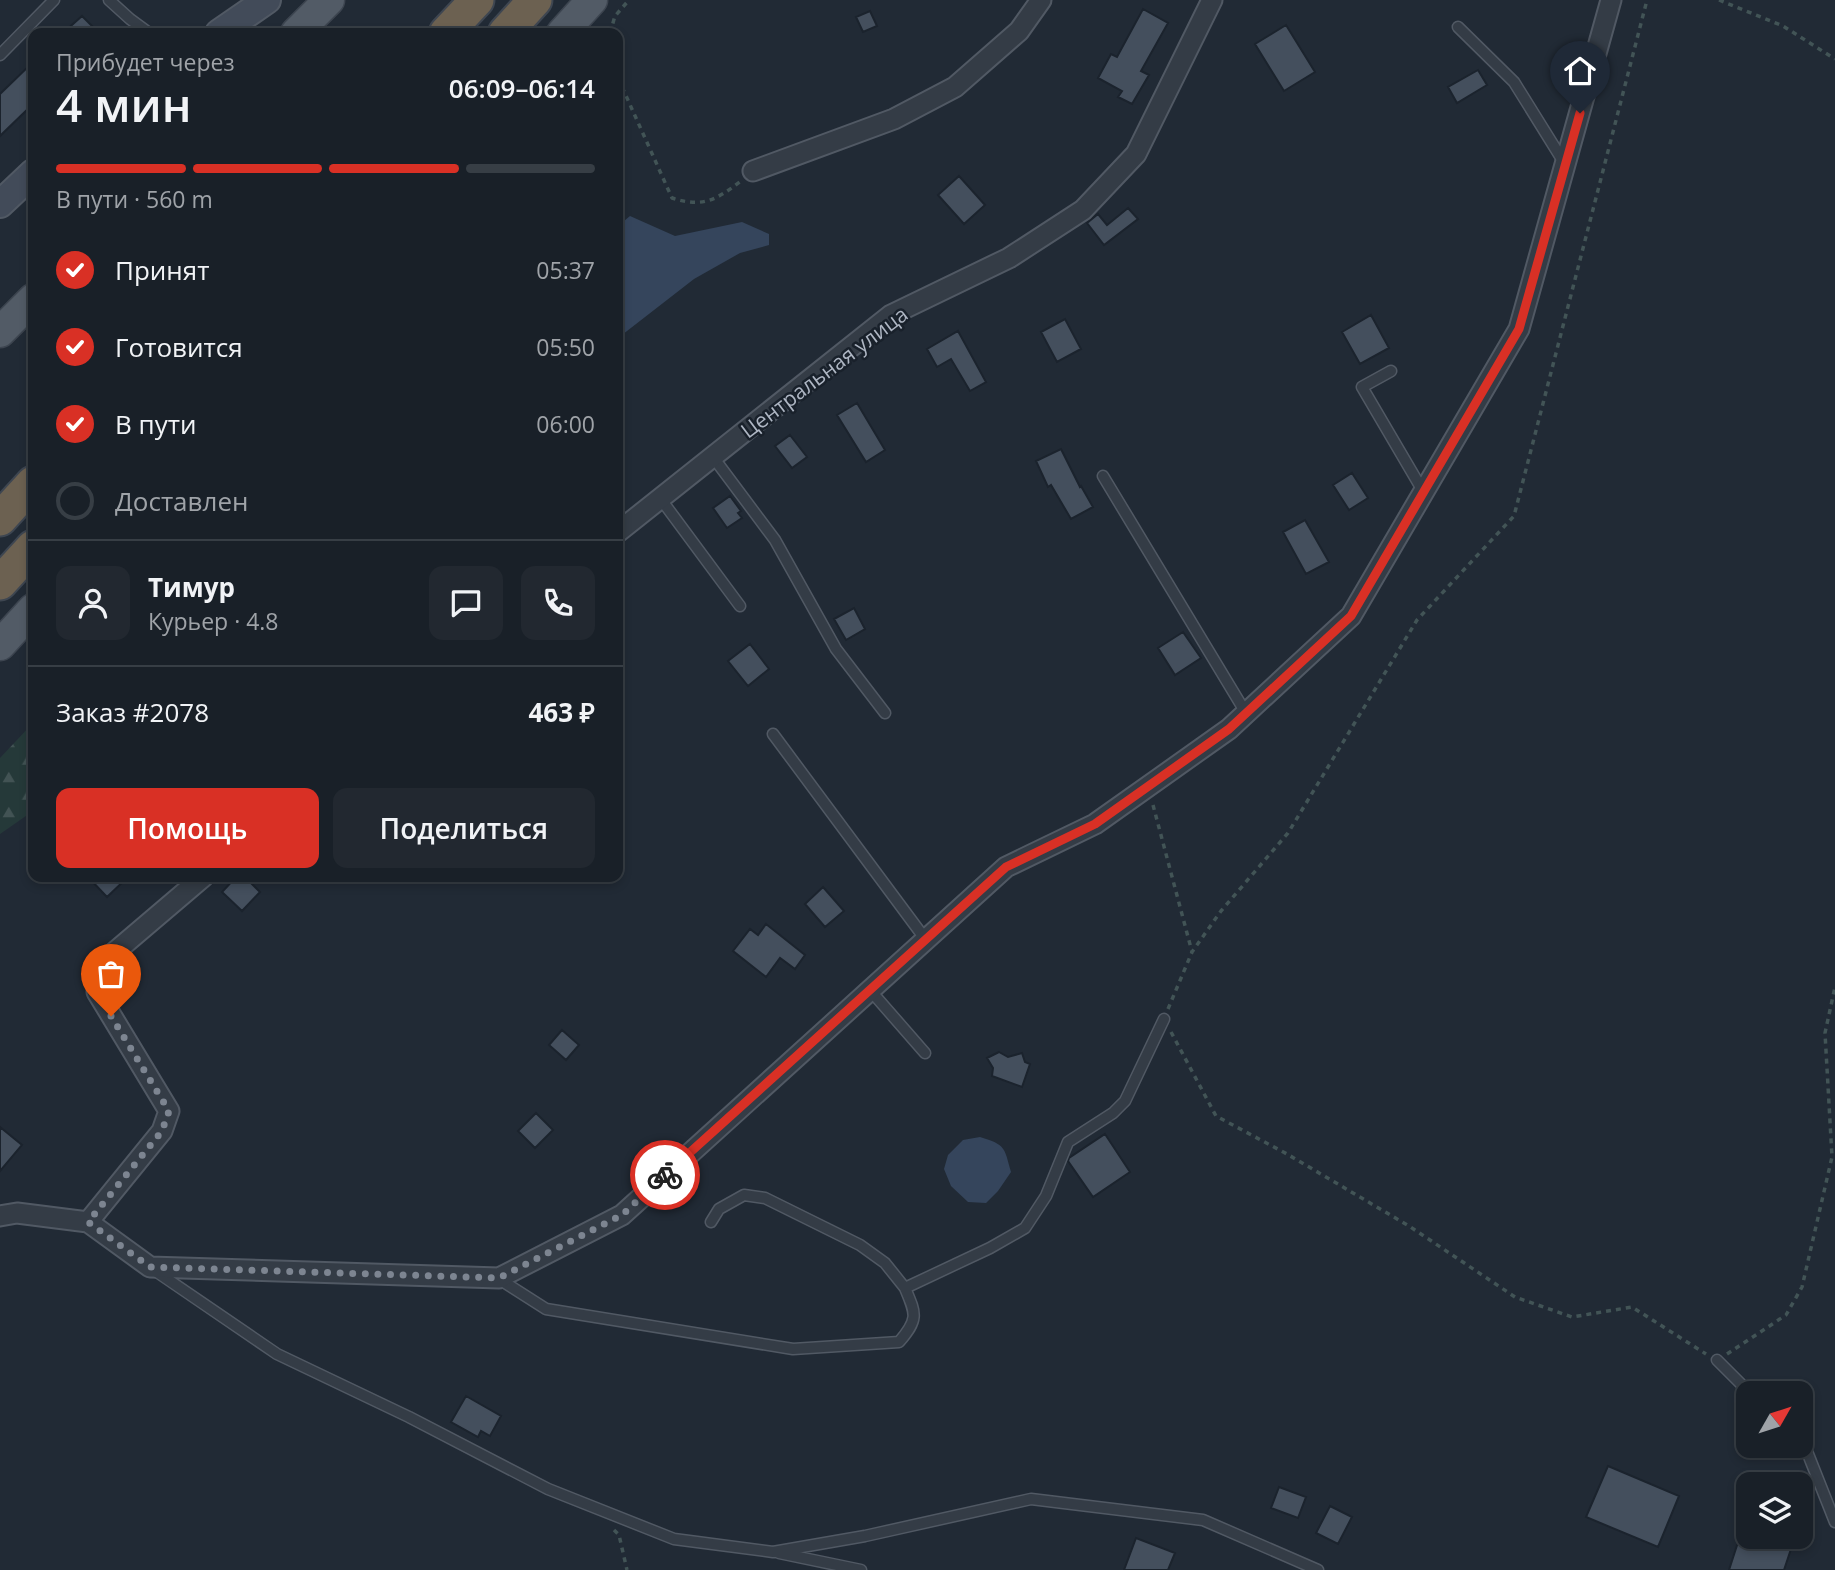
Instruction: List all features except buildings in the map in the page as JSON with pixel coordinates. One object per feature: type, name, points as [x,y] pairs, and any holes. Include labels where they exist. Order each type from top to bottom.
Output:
[{"type":"highway","points":[[451,28],[477,0]]},
{"type":"highway","points":[[510,28],[535,0]]},
{"type":"highway","points":[[0,519],[28,488]]},
{"type":"highway","points":[[0,583],[28,552]]},
{"type":"main road","points":[[301,28],[329,0]]},
{"type":"main road","points":[[567,28],[592,0]]},
{"type":"main road","points":[[0,332],[28,304]]},
{"type":"main road","points":[[0,645],[28,615]]},
{"type":"street","points":[[226,28],[267,0]]},
{"type":"street","points":[[753,171],[894,119],[955,87],[1019,31],[1041,0]]},
{"type":"street","name":"Центральная улица","points":[[623,528],[891,315],[1009,258],[1083,210],[1136,154],[1212,0]]},
{"type":"street","points":[[0,1216],[17,1213],[88,1222],[150,1267],[499,1278],[622,1215],[1006,867],[1095,824],[1229,729],[1351,616],[1519,329],[1611,0]]},
{"type":"street","points":[[0,204],[28,178]]},
{"type":"street","points":[[88,1222],[162,1131],[169,1111],[97,992],[109,957],[197,882]]},
{"type":"lane","points":[[0,55],[54,0]]},
{"type":"lane","points":[[109,0],[142,28]]},
{"type":"lane","points":[[1458,27],[1514,82],[1566,164]]},
{"type":"lane","points":[[1391,371],[1362,387],[1424,492]]},
{"type":"lane","points":[[713,457],[775,540],[836,649],[885,713]]},
{"type":"lane","points":[[1103,475],[1246,713]]},
{"type":"lane","points":[[660,498],[740,606]]},
{"type":"lane","points":[[773,734],[926,940]]},
{"type":"lane","points":[[870,990],[925,1053]]},
{"type":"lane","points":[[905,1288],[1026,1228],[1046,1196],[1068,1142],[1113,1113],[1125,1101],[1164,1019]]},
{"type":"lane","points":[[499,1278],[546,1309],[793,1349],[900,1342],[911,1328],[915,1311],[905,1288],[885,1263],[860,1245],[765,1198],[744,1195],[719,1209],[710,1222]]},
{"type":"lane","points":[[150,1267],[277,1354],[409,1417],[548,1489],[597,1510],[674,1539],[773,1552],[861,1570]]},
{"type":"lane","points":[[1717,1360],[1738,1381]]},
{"type":"lane","points":[[1810,1458],[1835,1522]]},
{"type":"lane","points":[[773,1552],[866,1536],[1031,1499],[1203,1520],[1318,1570]]},
{"type":"path","points":[[611,28],[615,16],[629,0]]},
{"type":"path","points":[[1647,0],[1514,516],[1417,620],[1288,833],[1221,911],[1192,952],[1164,1019],[1216,1116],[1287,1154],[1409,1226],[1515,1297],[1573,1317],[1632,1307],[1717,1360],[1786,1315],[1802,1287],[1834,1159],[1825,1033],[1835,987]]},
{"type":"path","points":[[1718,0],[1783,26],[1835,59]]},
{"type":"path","points":[[623,89],[672,198],[703,203],[715,199],[753,171]]},
{"type":"path","points":[[1148,787],[1192,952]]},
{"type":"path","points":[[597,1510],[619,1535],[627,1570]]},
{"type":"green space","points":[[28,728],[28,814],[0,834],[0,758]]},
{"type":"water","points":[[630,216],[675,236],[742,222],[769,234],[769,245],[740,253],[694,279],[623,334],[623,222]]},
{"type":"water","points":[[980,1137],[1003,1148],[1011,1172],[986,1203],[968,1202],[951,1186],[944,1169],[948,1155],[963,1140]]},
{"type":"way so far","points":[[111,1016],[169,1111],[162,1131],[88,1222],[150,1267],[499,1278],[622,1215],[665,1175]]},
{"type":"route","points":[[665,1175],[1006,867],[1095,824],[1229,729],[1351,616],[1519,329],[1580,113]]}]
